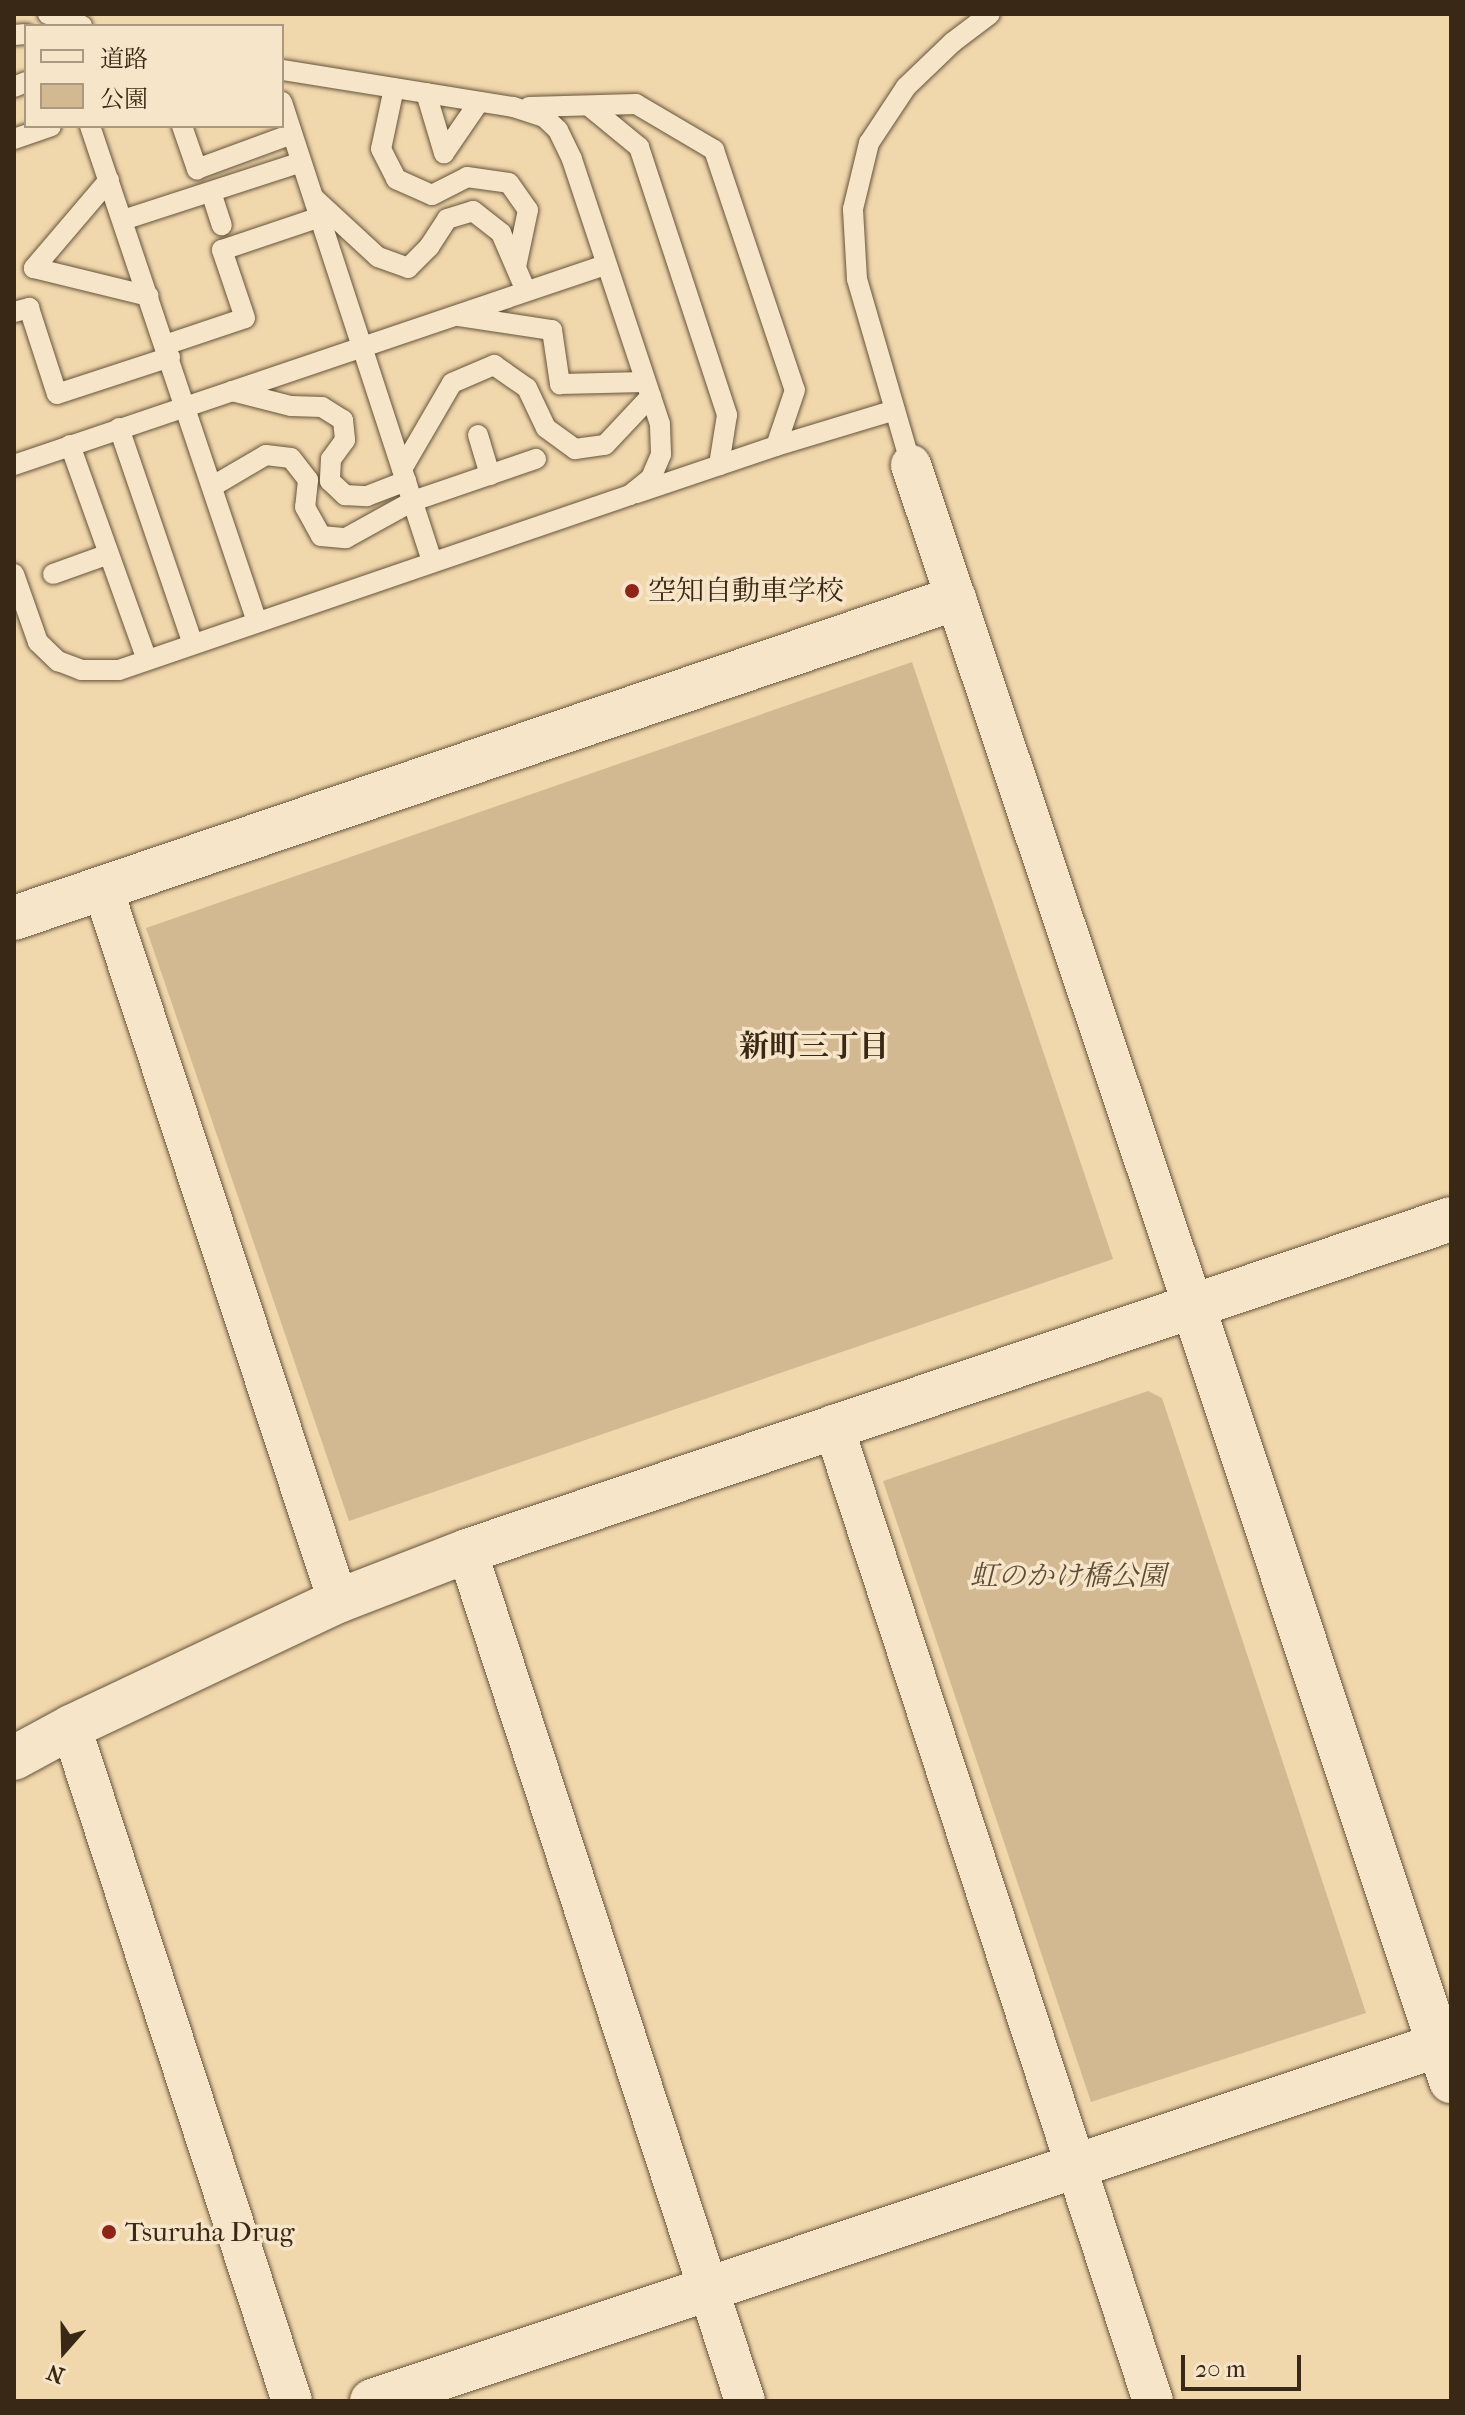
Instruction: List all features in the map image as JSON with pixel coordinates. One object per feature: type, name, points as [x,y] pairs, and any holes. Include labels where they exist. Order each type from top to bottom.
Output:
[{"type":"street","points":[[372,2401],[1076,2167],[1447,2056],[911,465]]},
{"type":"street","points":[[14,918],[954,599]]},
{"type":"street","points":[[103,889],[338,1601]]},
{"type":"street","points":[[14,1758],[71,1727],[338,1601],[467,1551],[1451,1219]]},
{"type":"street","points":[[833,1425],[1153,2401]]},
{"type":"street","points":[[467,1551],[745,2401]]},
{"type":"street","points":[[71,1727],[292,2401]]},
{"type":"lane","points":[[48,14],[76,24]]},
{"type":"lane","points":[[911,465],[857,279],[853,209],[869,143],[906,87],[953,42],[990,14]]},
{"type":"lane","points":[[284,70],[513,107],[636,104],[714,150],[795,390],[776,446]]},
{"type":"lane","points":[[394,88],[381,149],[396,179],[432,195],[467,177],[509,183],[528,210],[516,267]]},
{"type":"lane","points":[[426,93],[444,153],[479,102]]},
{"type":"lane","points":[[589,106],[639,147],[727,415],[719,465]]},
{"type":"lane","points":[[513,107],[544,117],[558,130],[572,159],[660,424],[661,454],[651,478],[630,495]]},
{"type":"lane","points":[[284,108],[432,562]]},
{"type":"lane","points":[[14,139],[45,128]]},
{"type":"lane","points":[[92,128],[257,622]]},
{"type":"lane","points":[[183,128],[197,169],[292,134]]},
{"type":"lane","points":[[123,220],[301,162]]},
{"type":"lane","points":[[109,180],[34,268],[149,296]]},
{"type":"lane","points":[[211,192],[222,225]]},
{"type":"lane","points":[[312,196],[378,257],[408,268],[429,247],[447,219],[473,211],[501,233],[526,291]]},
{"type":"lane","points":[[14,312],[29,308],[57,394],[245,318],[222,250],[320,217]]},
{"type":"lane","points":[[14,465],[605,265]]},
{"type":"lane","points":[[456,316],[552,330],[560,384],[648,389]]},
{"type":"lane","points":[[213,486],[266,455],[291,458],[308,480],[305,507],[321,536],[346,538],[407,484],[452,383],[494,365],[527,388],[546,428],[575,449],[605,445],[648,389]]},
{"type":"lane","points":[[231,391],[291,406],[322,407],[343,420],[345,440],[331,459],[330,481],[345,495],[367,496],[407,484],[490,475],[536,459]]},
{"type":"lane","points":[[14,574],[38,642],[58,661],[81,670],[119,670],[719,465],[895,410]]},
{"type":"lane","points":[[119,428],[193,644]]},
{"type":"lane","points":[[478,435],[490,475]]},
{"type":"lane","points":[[70,445],[147,660]]},
{"type":"lane","points":[[53,574],[109,554]]},
{"type":"green space","points":[[912,662],[1113,1259],[349,1521],[146,928]]},
{"type":"green space","name":"虹のかけ橋公園","points":[[1148,1391],[1162,1398],[1366,2013],[1091,2102],[883,1481]]},
{"type":"place","name":"空知自動車学校","points":[[632,591]]},
{"type":"place","name":"Tsuruha Drug","points":[[109,2232]]},
{"type":"district","name":"新町三丁目","points":[[814,1047]]}]
